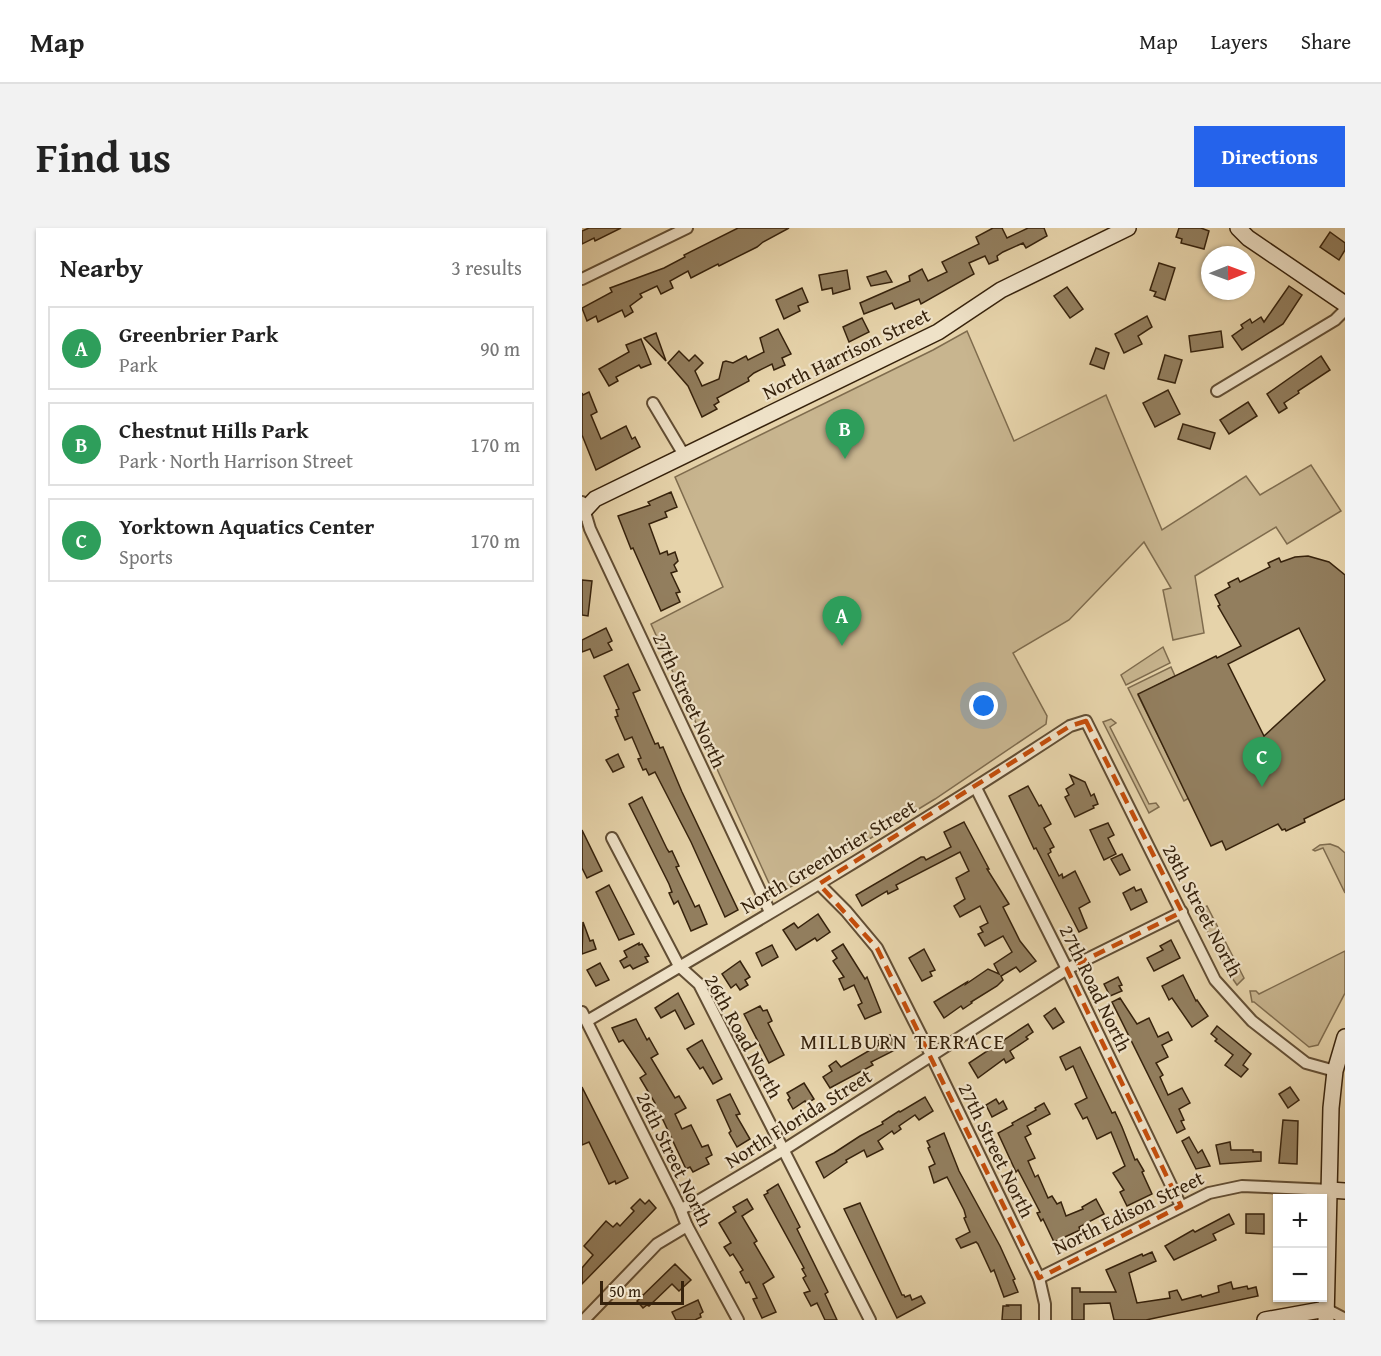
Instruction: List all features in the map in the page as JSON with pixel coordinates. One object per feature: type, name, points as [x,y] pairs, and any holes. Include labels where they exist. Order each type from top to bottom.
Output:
[{"type":"street","points":[[582,279],[687,228]]},
{"type":"street","name":"North Harrison Street","points":[[583,509],[595,499],[938,332],[1001,290],[1128,228]]},
{"type":"street","points":[[1238,228],[1248,238],[1345,304]]},
{"type":"street","points":[[1216,391],[1335,321],[1345,310]]},
{"type":"street","points":[[653,403],[684,455]]},
{"type":"street","name":"27th Street North","points":[[583,509],[590,529],[770,912]]},
{"type":"street","name":"North Greenbrier Street","points":[[584,1016],[679,966],[819,884],[976,788],[1070,726],[1086,721]]},
{"type":"street","name":"28th Street North","points":[[1086,721],[1215,980],[1252,1021],[1306,1063],[1335,1071]]},
{"type":"street","name":"27th Road North","points":[[976,788],[1067,969],[1181,1206]]},
{"type":"street","name":"26th Road North","points":[[612,838],[679,966],[699,984],[870,1320]]},
{"type":"street","name":"27th Street North","points":[[819,884],[846,910],[877,948],[1039,1278],[1045,1304],[1045,1320]]},
{"type":"street","name":"North Florida Street","points":[[681,1209],[784,1149],[932,1057],[1067,969],[1182,912]]},
{"type":"street","name":"26th Street North","points":[[584,1016],[681,1209],[687,1226],[738,1320]]},
{"type":"street","points":[[1326,1314],[1337,1190],[1331,1108],[1335,1071],[1345,1037]]},
{"type":"street","name":"North Edison Street","points":[[1039,1278],[1209,1193],[1242,1186],[1337,1190]]},
{"type":"street","points":[[584,1320],[657,1245],[687,1226]]},
{"type":"street","points":[[1265,1320],[1326,1314],[1345,1319]]},
{"type":"highlighted area","points":[[1086,721],[1182,912],[1067,969],[1181,1206],[1039,1278],[877,948],[819,884],[1070,726]]},
{"type":"shaded area","points":[[967,331],[1014,441],[1106,395],[1162,530],[1246,476],[1260,495],[1311,465],[1341,511],[1287,544],[1276,527],[1195,576],[1204,633],[1173,640],[1163,590],[1171,588],[1144,542],[1069,620],[1013,653],[1047,716],[1046,724],[935,799],[779,894],[773,892],[651,624],[723,587],[675,477]]},
{"type":"shaded area","points":[[1163,647],[1170,663],[1126,685],[1121,675]]},
{"type":"shaded area","points":[[1171,667],[1175,676],[1138,695],[1189,798],[1184,801],[1128,688]]},
{"type":"shaded area","points":[[1111,719],[1116,723],[1110,727],[1149,804],[1156,803],[1159,807],[1149,813],[1103,722]]},
{"type":"shaded area","points":[[1330,844],[1345,853],[1345,893],[1323,848],[1313,850],[1320,845]]},
{"type":"shaded area","points":[[1207,906],[1244,978],[1237,985],[1197,911]]},
{"type":"shaded area","points":[[1345,951],[1345,993],[1318,1045],[1309,1047],[1252,1002],[1250,991],[1256,991],[1259,994]]},
{"type":"building","points":[[589,228],[621,228],[595,241],[594,238],[582,244],[582,231]]},
{"type":"building","points":[[738,228],[789,228],[757,247],[691,278],[688,271],[670,281],[673,288],[661,294],[657,286],[640,294],[642,297],[630,306],[633,312],[625,317],[622,310],[598,322],[596,316],[587,321],[582,308],[612,292],[610,288],[664,268],[685,257],[684,255]]},
{"type":"building","points":[[993,228],[1002,228],[1007,238],[1028,228],[1044,228],[1047,236],[1026,248],[1023,243],[1003,252],[997,256],[998,260],[989,264],[985,256],[969,263],[974,274],[921,304],[919,299],[895,309],[892,303],[864,314],[860,303],[910,281],[909,276],[922,269],[928,281],[947,272],[942,262],[979,244],[976,237]]},
{"type":"building","points":[[1179,228],[1201,228],[1209,231],[1205,246],[1201,246],[1201,248],[1181,243],[1182,239],[1176,237]]},
{"type":"building","points":[[1330,232],[1345,243],[1345,250],[1339,260],[1320,247]]},
{"type":"building","points":[[1159,263],[1175,268],[1165,300],[1154,296],[1156,292],[1150,290]]},
{"type":"building","points":[[847,270],[850,289],[833,294],[832,288],[822,290],[819,275]]},
{"type":"building","points":[[886,271],[892,282],[871,286],[867,277]]},
{"type":"building","points":[[1289,286],[1302,295],[1283,324],[1242,350],[1232,336],[1243,328],[1241,325],[1250,319],[1252,323],[1261,317],[1264,322]]},
{"type":"building","points":[[1067,287],[1083,309],[1070,318],[1054,296]]},
{"type":"building","points":[[802,288],[808,302],[798,306],[800,311],[784,319],[776,300]]},
{"type":"building","points":[[1147,316],[1152,327],[1138,336],[1142,344],[1124,353],[1115,334]]},
{"type":"building","points":[[862,318],[869,332],[849,342],[843,327]]},
{"type":"building","points":[[778,329],[791,354],[782,358],[785,365],[774,370],[772,364],[754,373],[748,378],[749,381],[717,398],[719,402],[714,405],[717,409],[702,417],[688,386],[668,363],[679,351],[689,361],[695,355],[703,363],[695,371],[702,386],[719,379],[723,362],[733,363],[746,356],[748,360],[764,352],[760,338]]},
{"type":"building","points":[[1221,331],[1223,347],[1191,352],[1189,336]]},
{"type":"building","points":[[656,333],[666,361],[644,338]]},
{"type":"building","points":[[641,339],[651,364],[641,368],[639,365],[616,377],[618,381],[609,386],[599,369],[629,352],[626,345]]},
{"type":"building","points":[[1096,348],[1109,353],[1104,369],[1090,364]]},
{"type":"building","points":[[1165,355],[1182,360],[1175,383],[1158,379]]},
{"type":"building","points":[[1321,356],[1330,370],[1298,391],[1299,393],[1284,403],[1287,408],[1279,413],[1267,394]]},
{"type":"building","points":[[1168,390],[1180,414],[1155,427],[1143,403]]},
{"type":"building","points":[[589,392],[597,412],[591,415],[601,439],[626,426],[632,439],[635,437],[640,447],[596,470],[582,435],[582,393],[583,395]]},
{"type":"building","points":[[1248,402],[1257,416],[1229,434],[1220,420]]},
{"type":"building","points":[[1183,424],[1215,433],[1210,449],[1178,439]]},
{"type":"building","points":[[671,492],[677,507],[665,512],[667,517],[649,524],[660,554],[667,551],[668,555],[675,552],[678,561],[674,565],[677,571],[671,573],[680,592],[676,593],[680,602],[661,611],[618,516],[650,505],[648,502]]},
{"type":"building","points":[[1308,556],[1329,562],[1345,575],[1345,799],[1304,819],[1305,822],[1286,831],[1282,830],[1278,824],[1226,850],[1222,841],[1211,846],[1138,694],[1241,646],[1218,606],[1220,605],[1215,595],[1230,587],[1228,583],[1238,578],[1240,582],[1270,567],[1268,563],[1279,558],[1281,562],[1295,557]],"holes":[[[1299,628],[1325,680],[1264,736],[1228,664]]]},
{"type":"building","points":[[582,580],[592,581],[588,616],[582,615]]},
{"type":"building","points":[[606,628],[612,641],[608,643],[612,650],[594,658],[590,649],[582,652],[582,640]]},
{"type":"building","points":[[628,664],[640,690],[633,693],[655,744],[658,743],[660,748],[663,747],[738,910],[725,917],[691,842],[655,772],[649,775],[646,769],[643,770],[638,759],[641,758],[632,737],[625,740],[615,717],[618,716],[616,710],[619,709],[604,676]]},
{"type":"building","points":[[618,754],[624,767],[613,772],[606,760]]},
{"type":"building","points":[[1070,775],[1085,782],[1091,796],[1094,794],[1098,804],[1075,817],[1065,797],[1069,795],[1066,789],[1074,784]]},
{"type":"building","points":[[1028,786],[1051,824],[1044,828],[1054,847],[1048,854],[1059,876],[1062,874],[1063,878],[1075,871],[1090,902],[1079,908],[1087,928],[1079,932],[1036,848],[1034,849],[1009,796]]},
{"type":"building","points":[[642,797],[667,849],[669,852],[672,851],[679,866],[676,867],[695,907],[699,905],[707,924],[691,931],[678,901],[674,904],[669,893],[672,892],[669,884],[629,804]]},
{"type":"building","points":[[964,822],[989,869],[987,869],[1009,904],[1003,907],[1020,941],[1036,961],[1020,972],[1016,967],[1001,976],[1003,980],[997,986],[963,1009],[961,1006],[944,1018],[934,1002],[988,969],[999,974],[994,964],[1012,952],[1003,936],[985,946],[978,934],[983,932],[980,927],[988,923],[980,906],[960,917],[954,906],[965,899],[956,878],[969,871],[960,852],[896,885],[898,889],[888,894],[887,891],[862,906],[856,895],[921,857],[926,860],[951,847],[944,832]]},
{"type":"building","points":[[1108,823],[1114,835],[1108,838],[1116,854],[1104,860],[1090,830]]},
{"type":"building","points":[[582,830],[602,871],[587,878],[582,868]]},
{"type":"building","points":[[1122,854],[1130,870],[1120,875],[1111,859]]},
{"type":"building","points":[[609,885],[634,934],[619,940],[596,892]]},
{"type":"building","points":[[1134,887],[1136,891],[1141,889],[1147,902],[1131,910],[1123,893]]},
{"type":"building","points":[[818,914],[830,932],[817,941],[815,938],[796,950],[783,930],[794,923],[798,928]]},
{"type":"building","points":[[583,922],[590,941],[593,940],[596,949],[582,954]]},
{"type":"building","points":[[1171,940],[1180,958],[1154,971],[1147,958],[1163,950],[1160,946]]},
{"type":"building","points":[[639,943],[649,956],[645,957],[648,962],[633,969],[630,965],[624,968],[620,961],[627,957],[624,951]]},
{"type":"building","points":[[843,944],[865,979],[867,977],[881,1012],[865,1019],[858,1005],[862,1003],[854,985],[844,990],[839,979],[844,977],[833,961],[837,958],[832,951]]},
{"type":"building","points":[[772,945],[778,957],[762,966],[756,953]]},
{"type":"building","points":[[924,949],[935,970],[930,972],[932,976],[922,981],[909,958]]},
{"type":"building","points":[[740,961],[750,977],[745,980],[748,985],[740,990],[736,984],[731,988],[722,974]]},
{"type":"building","points":[[600,963],[609,980],[596,986],[587,970]]},
{"type":"building","points":[[1183,975],[1196,1001],[1208,1016],[1192,1027],[1172,998],[1169,1000],[1162,986]]},
{"type":"building","points":[[1118,977],[1122,991],[1110,996],[1104,984]]},
{"type":"building","points":[[678,993],[694,1024],[685,1029],[675,1010],[661,1018],[655,1008]]},
{"type":"building","points":[[1120,998],[1137,1024],[1149,1018],[1158,1037],[1168,1032],[1172,1040],[1162,1045],[1168,1057],[1156,1063],[1163,1075],[1160,1077],[1168,1095],[1182,1088],[1190,1103],[1179,1109],[1185,1129],[1177,1133],[1112,1002]]},
{"type":"building","points":[[760,1006],[763,1011],[767,1010],[772,1021],[768,1023],[784,1055],[769,1063],[744,1014]]},
{"type":"building","points":[[1055,1008],[1064,1022],[1053,1029],[1044,1016]]},
{"type":"building","points":[[636,1019],[647,1040],[649,1038],[658,1054],[651,1058],[675,1098],[679,1096],[686,1108],[675,1114],[682,1129],[691,1125],[702,1147],[708,1145],[712,1155],[706,1158],[709,1164],[693,1172],[690,1167],[686,1169],[663,1120],[657,1119],[652,1110],[655,1108],[653,1104],[655,1103],[640,1078],[646,1074],[623,1040],[619,1042],[612,1028]]},
{"type":"building","points":[[1028,1024],[1033,1032],[1026,1037],[1028,1039],[1010,1051],[1014,1058],[1006,1063],[1004,1059],[978,1078],[969,1063]]},
{"type":"building","points":[[1217,1026],[1251,1054],[1243,1065],[1248,1069],[1241,1077],[1225,1065],[1233,1055],[1215,1041],[1217,1039],[1211,1034]]},
{"type":"building","points":[[890,1035],[897,1049],[871,1062],[873,1065],[830,1088],[823,1077],[832,1071],[829,1066],[836,1061],[841,1067],[879,1045],[877,1041]]},
{"type":"building","points":[[702,1040],[722,1079],[713,1084],[703,1067],[700,1069],[687,1049]]},
{"type":"building","points":[[1080,1047],[1112,1113],[1115,1112],[1135,1160],[1137,1159],[1144,1171],[1142,1172],[1152,1194],[1127,1206],[1120,1192],[1124,1190],[1113,1173],[1125,1166],[1111,1132],[1097,1139],[1087,1117],[1083,1119],[1075,1104],[1087,1098],[1073,1066],[1066,1070],[1060,1057]]},
{"type":"building","points":[[804,1083],[814,1099],[806,1104],[805,1101],[793,1109],[787,1093]]},
{"type":"building","points":[[582,1087],[628,1178],[616,1184],[615,1181],[609,1184],[589,1142],[582,1145]]},
{"type":"building","points":[[1290,1087],[1299,1100],[1288,1108],[1279,1094]]},
{"type":"building","points":[[730,1094],[740,1114],[736,1115],[750,1139],[737,1147],[729,1133],[731,1131],[717,1100]]},
{"type":"building","points":[[925,1097],[933,1111],[919,1120],[915,1115],[899,1126],[901,1129],[894,1134],[892,1131],[878,1141],[883,1149],[867,1157],[864,1150],[846,1160],[847,1162],[824,1178],[816,1162]]},
{"type":"building","points":[[996,1099],[999,1104],[1003,1101],[1007,1109],[992,1117],[986,1105]]},
{"type":"building","points":[[1044,1103],[1050,1114],[1027,1126],[1031,1134],[1025,1137],[1035,1158],[1028,1161],[1035,1177],[1038,1175],[1048,1198],[1052,1196],[1057,1204],[1061,1202],[1066,1216],[1083,1209],[1082,1207],[1096,1199],[1104,1214],[1079,1227],[1080,1230],[1054,1242],[1043,1219],[1041,1221],[1037,1213],[1040,1212],[1018,1170],[1016,1172],[998,1133]]},
{"type":"building","points":[[1283,1120],[1298,1121],[1297,1164],[1279,1163]]},
{"type":"building","points":[[944,1133],[959,1171],[1000,1246],[1015,1279],[1013,1280],[1018,1292],[1004,1297],[994,1270],[991,1272],[978,1244],[976,1242],[961,1248],[956,1239],[970,1232],[964,1218],[966,1217],[964,1210],[947,1177],[934,1183],[929,1167],[935,1164],[927,1141]]},
{"type":"building","points":[[1189,1137],[1198,1153],[1202,1150],[1210,1166],[1196,1169],[1182,1141]]},
{"type":"building","points":[[1230,1142],[1231,1150],[1261,1152],[1261,1161],[1220,1164],[1216,1145]]},
{"type":"building","points":[[778,1184],[800,1227],[797,1229],[828,1292],[825,1294],[837,1320],[825,1320],[817,1303],[811,1306],[804,1293],[810,1291],[803,1278],[806,1276],[802,1269],[804,1268],[764,1195]]},
{"type":"building","points":[[640,1199],[645,1204],[649,1200],[656,1208],[582,1284],[582,1268],[593,1255],[584,1246],[606,1221],[613,1227],[617,1223],[620,1226],[634,1211],[631,1208]]},
{"type":"building","points":[[747,1199],[753,1209],[742,1216],[757,1241],[754,1243],[774,1277],[763,1284],[776,1312],[762,1318],[753,1299],[757,1298],[749,1282],[746,1283],[740,1272],[743,1270],[733,1254],[730,1256],[724,1247],[731,1243],[719,1223],[736,1212],[733,1207]]},
{"type":"building","points":[[860,1203],[902,1295],[905,1297],[910,1295],[912,1300],[921,1296],[925,1303],[897,1318],[844,1209]]},
{"type":"building","points":[[1229,1214],[1234,1224],[1213,1234],[1216,1240],[1174,1260],[1165,1246]]},
{"type":"building","points":[[1246,1214],[1264,1214],[1264,1234],[1246,1233]]},
{"type":"building","points":[[1152,1252],[1156,1261],[1129,1273],[1137,1303],[1170,1298],[1169,1292],[1177,1290],[1182,1300],[1201,1295],[1202,1297],[1219,1292],[1218,1286],[1231,1282],[1233,1289],[1256,1287],[1258,1296],[1146,1320],[1114,1320],[1110,1303],[1084,1304],[1084,1320],[1072,1320],[1072,1288],[1080,1288],[1080,1292],[1116,1292],[1106,1270]]},
{"type":"building","points":[[675,1264],[691,1280],[679,1291],[672,1284],[649,1306],[643,1308],[637,1301]]},
{"type":"building","points":[[698,1300],[703,1312],[700,1314],[701,1317],[695,1320],[676,1320],[672,1312]]},
{"type":"building","points":[[1021,1305],[1021,1320],[1002,1320],[1003,1306]]},
{"type":"place","name":"Chestnut Hills Park","points":[[845,459]]},
{"type":"place","name":"Greenbrier Park","points":[[842,646]]},
{"type":"place","name":"Yorktown Aquatics Center","points":[[1262,787]]},
{"type":"district","name":"MILLBURN TERRACE","points":[[903,1041]]}]
